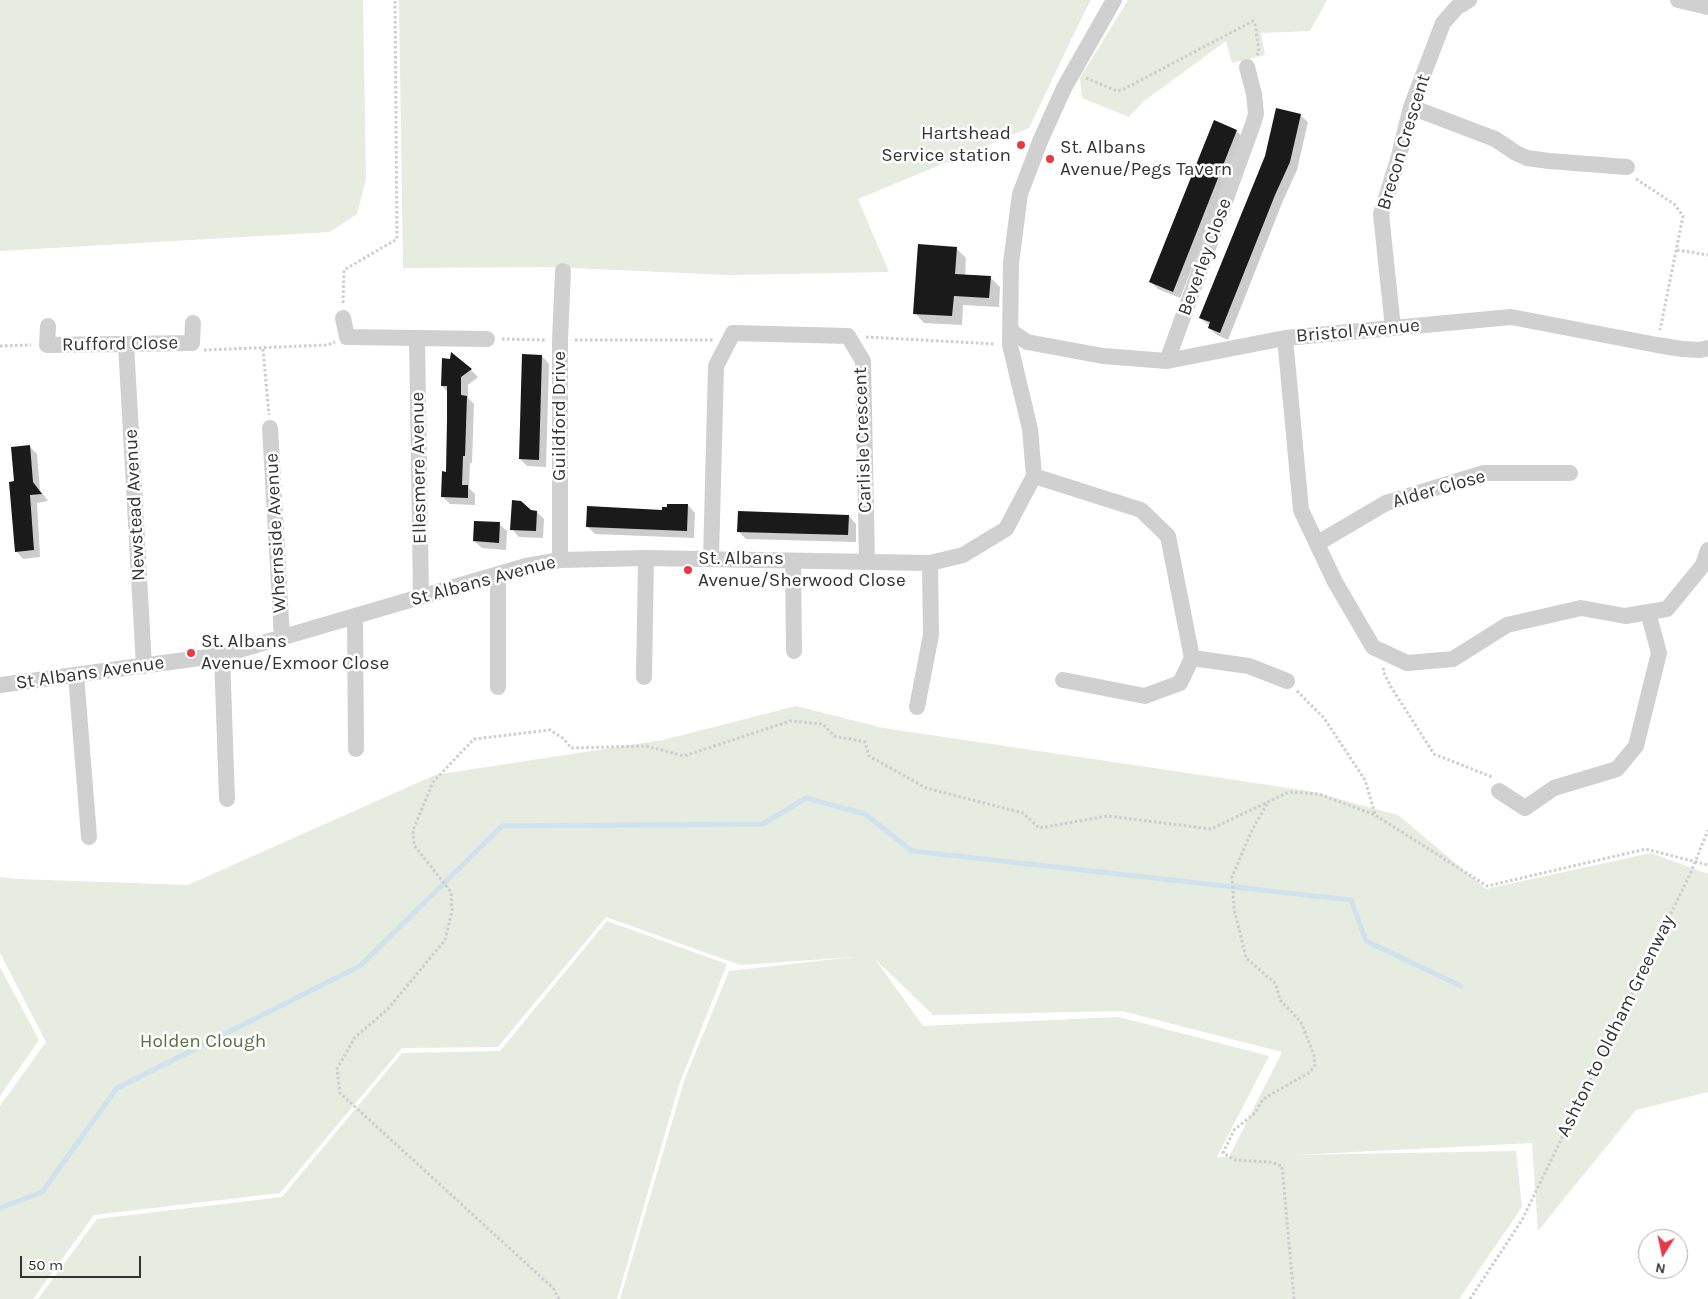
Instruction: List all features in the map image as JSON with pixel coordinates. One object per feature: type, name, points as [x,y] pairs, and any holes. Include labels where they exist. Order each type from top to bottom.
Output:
[{"type":"street","points":[[1063,680],[1145,696],[1180,683],[1192,658],[1168,536],[1141,510],[1034,476],[1030,430],[1010,338],[1011,263],[1020,194],[1041,139],[1072,73],[1114,0]]},
{"type":"street","name":"Brecon Crescent","points":[[1393,328],[1381,214],[1398,160],[1411,107],[1443,24],[1458,7],[1469,0]]},
{"type":"street","points":[[1678,0],[1708,7]]},
{"type":"street","name":"Beverley Close","points":[[1167,360],[1254,124],[1256,114],[1254,94],[1247,67]]},
{"type":"street","points":[[1411,107],[1495,139],[1527,158],[1627,167]]},
{"type":"street","name":"Guildford Drive","points":[[560,560],[560,340],[563,271]]},
{"type":"street","name":"Bristol Avenue","points":[[1010,338],[1094,355],[1167,360],[1284,338],[1511,317],[1657,345],[1700,350],[1708,348]]},
{"type":"street","points":[[343,318],[347,337],[486,339]]},
{"type":"street","name":"Rufford Close","points":[[48,326],[47,345],[192,343],[193,323]]},
{"type":"street","points":[[711,559],[716,366],[733,333],[848,336]]},
{"type":"street","name":"Carlisle Crescent","points":[[848,336],[863,362],[867,562]]},
{"type":"street","name":"Ellesmere Avenue","points":[[417,338],[421,597]]},
{"type":"street","points":[[1284,338],[1301,510],[1335,582],[1373,646],[1407,663],[1453,659],[1506,625],[1581,608],[1625,616],[1667,609],[1702,565],[1708,550]]},
{"type":"street","name":"Newstead Avenue","points":[[126,344],[144,666]]},
{"type":"street","name":"Whernside Avenue","points":[[270,428],[282,638]]},
{"type":"street","name":"Alder Close","points":[[1318,543],[1386,503],[1484,473],[1570,473]]},
{"type":"street","name":"St Albans Avenue","points":[[0,685],[222,655],[526,566],[560,560],[646,558],[930,563],[963,555],[1006,530],[1034,476]]},
{"type":"street","points":[[644,677],[646,558]]},
{"type":"street","points":[[793,561],[794,651]]},
{"type":"street","points":[[917,707],[931,635],[930,563]]},
{"type":"street","points":[[498,574],[498,687]]},
{"type":"street","points":[[1499,791],[1525,808],[1554,788],[1617,769],[1636,746],[1659,653],[1648,612]]},
{"type":"street","points":[[355,616],[356,749]]},
{"type":"street","points":[[222,655],[227,799]]},
{"type":"street","points":[[1192,658],[1249,666],[1287,681]]},
{"type":"street","points":[[76,675],[89,837]]},
{"type":"path","points":[[343,318],[344,270],[398,239],[395,0]]},
{"type":"path","points":[[1072,73],[1117,90],[1124,90],[1253,21],[1259,52],[1247,67]]},
{"type":"path","points":[[1627,167],[1632,176],[1674,204],[1683,216],[1657,345]]},
{"type":"path","points":[[1676,250],[1708,255]]},
{"type":"path","points":[[848,336],[1010,338]]},
{"type":"path","points":[[192,343],[205,351],[263,349],[328,345],[347,337]]},
{"type":"path","points":[[486,339],[730,340]]},
{"type":"path","points":[[0,346],[47,345]]},
{"type":"path","points":[[263,349],[270,428]]},
{"type":"path","points":[[1383,671],[1391,688],[1434,754],[1492,777],[1499,791]]},
{"type":"path","points":[[1287,681],[1324,718],[1365,780],[1375,815]]},
{"type":"path","points":[[559,1299],[553,1288],[340,1093],[337,1069],[354,1037],[387,1010],[445,940],[452,911],[451,892],[414,845],[413,830],[434,782],[474,739],[550,730],[564,739],[571,748],[646,746],[684,756],[790,721],[823,724],[834,736],[864,742],[869,756],[926,788],[1023,813],[1039,828],[1108,816],[1211,829],[1289,792],[1319,794],[1375,815],[1487,886],[1646,849],[1708,864]]},
{"type":"path","points":[[1267,803],[1252,830],[1232,877],[1234,908],[1246,958],[1276,984],[1280,1000],[1301,1022],[1314,1055],[1315,1066],[1310,1072],[1263,1099],[1255,1113],[1234,1130],[1223,1153],[1235,1160],[1270,1162],[1282,1166],[1294,1299]]},
{"type":"path","name":"Ashton to Oldham Greenway","points":[[1470,1299],[1522,1220],[1695,862],[1708,830]]},
{"type":"green space","points":[[0,0],[363,0],[366,179],[357,214],[330,232],[0,251]]},
{"type":"green space","points":[[399,0],[1091,0],[1029,128],[858,199],[889,272],[728,275],[551,267],[403,268]]},
{"type":"green space","points":[[1128,0],[1327,0],[1310,31],[1261,33],[1265,55],[1232,63],[1226,41],[1144,101],[1129,117],[1082,98],[1080,78]]},
{"type":"green space","name":"Holden Clough","points":[[796,706],[883,728],[1309,791],[1398,815],[1486,889],[1651,853],[1708,874],[1708,1092],[1636,1110],[1538,1231],[1532,1143],[1295,1155],[1516,1151],[1522,1207],[1459,1299],[620,1299],[684,1081],[729,971],[854,957],[740,965],[606,917],[498,1047],[402,1048],[280,1193],[94,1215],[33,1299],[0,1299],[0,1106],[46,1042],[0,953],[0,877],[188,885],[435,775],[663,740]],"holes":[[[875,959],[933,1015],[1122,1011],[1282,1052],[1229,1157],[1217,1157],[1269,1056],[1119,1017],[923,1026]]]},
{"type":"green space","points":[[607,921],[727,964],[679,1085],[617,1299],[38,1299],[97,1219],[282,1197],[402,1053],[500,1051]]},
{"type":"green space","points":[[0,967],[39,1040],[0,1096]]},
{"type":"building","points":[[1276,108],[1301,114],[1290,162],[1220,333],[1208,328],[1210,322],[1199,318],[1265,156]]},
{"type":"building","points":[[1214,120],[1237,130],[1173,292],[1149,282]]},
{"type":"building","points":[[918,244],[957,247],[955,274],[991,276],[989,298],[954,296],[952,316],[913,314]]},
{"type":"building","points":[[451,352],[472,369],[461,377],[461,395],[467,396],[462,485],[468,485],[468,498],[441,497],[442,471],[446,472],[447,420],[447,386],[441,386],[442,358],[450,359]]},
{"type":"building","points":[[522,354],[542,355],[539,460],[519,459]]},
{"type":"building","points":[[30,445],[33,482],[42,494],[30,495],[34,550],[15,552],[9,482],[14,481],[11,447]]},
{"type":"building","points":[[512,500],[521,501],[531,510],[537,511],[536,531],[510,530]]},
{"type":"building","points":[[667,504],[688,504],[687,531],[586,527],[587,506],[662,510],[662,507],[667,507]]},
{"type":"building","points":[[738,511],[849,515],[848,535],[737,532]]},
{"type":"building","points":[[474,521],[500,522],[499,543],[473,541]]},
{"type":"waterway","points":[[0,1208],[42,1192],[117,1088],[360,966],[502,826],[763,824],[806,798],[865,814],[912,851],[1351,900],[1366,941],[1461,986]]},
{"type":"place","name":"Hartshead Service station","points":[[1021,145]]},
{"type":"place","name":"St. Albans Avenue/Pegs Tavern","points":[[1050,159]]},
{"type":"place","name":"St. Albans Avenue/Sherwood Close","points":[[688,570]]},
{"type":"place","name":"St. Albans Avenue/Exmoor Close","points":[[191,653]]}]
